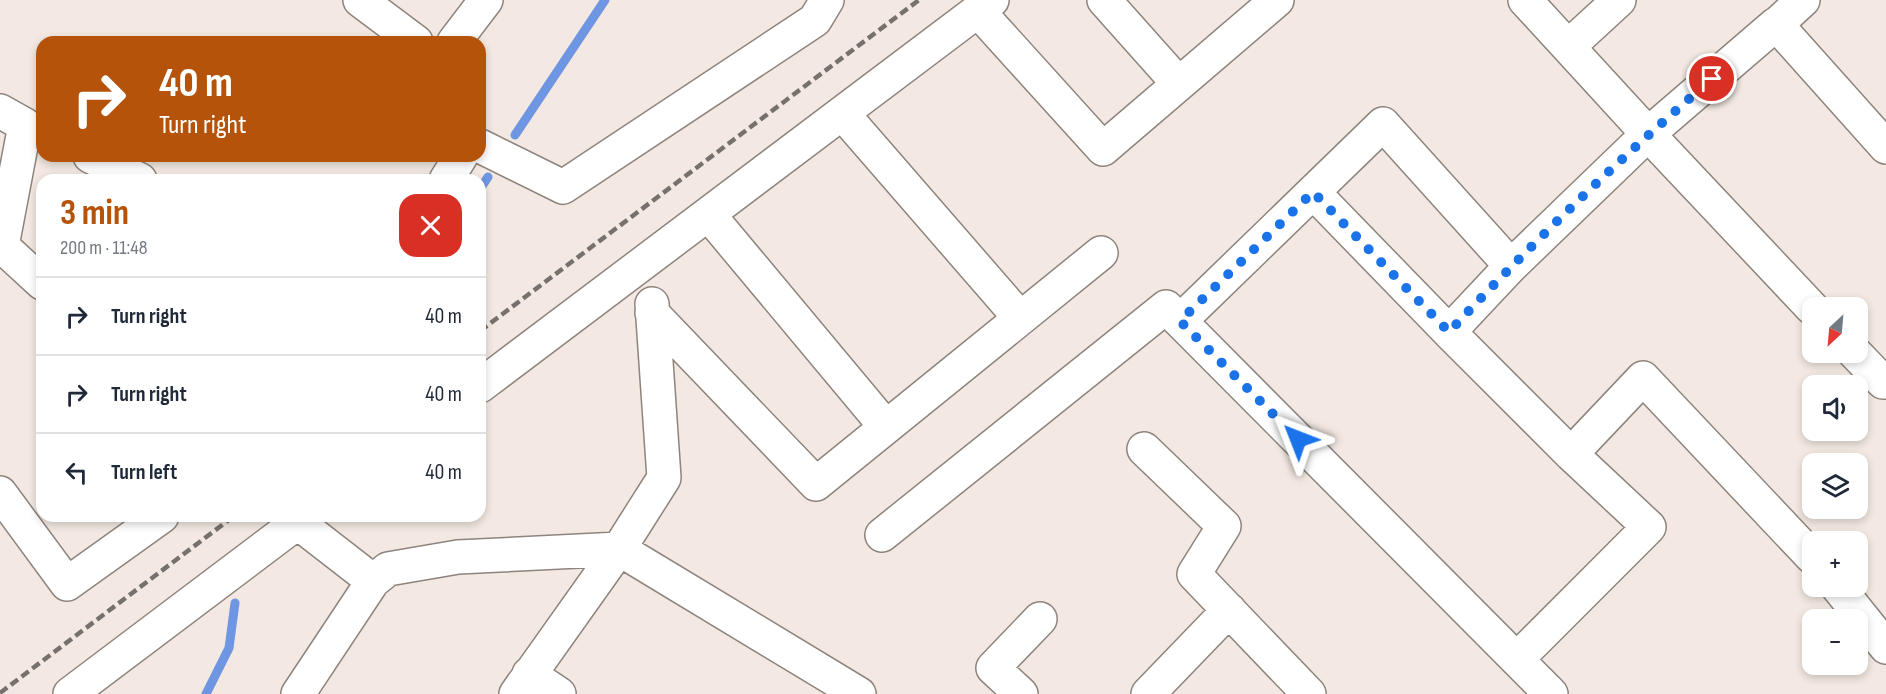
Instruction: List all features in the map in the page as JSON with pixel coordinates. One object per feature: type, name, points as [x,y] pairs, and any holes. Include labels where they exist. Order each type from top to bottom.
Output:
[{"type":"street","points":[[360,0],[408,36]]},
{"type":"street","points":[[459,36],[486,0]]},
{"type":"street","points":[[486,149],[563,187],[815,20],[827,0]]},
{"type":"street","points":[[1104,0],[1178,83]]},
{"type":"street","points":[[486,382],[985,5],[1103,149],[1277,0]]},
{"type":"street","points":[[1526,0],[1802,297]]},
{"type":"street","points":[[1569,46],[1619,0]]},
{"type":"street","points":[[1449,332],[1511,266],[1648,134],[1803,0]]},
{"type":"street","points":[[1776,25],[1886,147]]},
{"type":"street","points":[[842,114],[1020,318]]},
{"type":"street","points":[[22,123],[2,246],[36,278]]},
{"type":"street","points":[[1180,321],[1383,124],[1511,266]]},
{"type":"street","points":[[882,535],[1166,307],[1530,681],[1649,527],[1571,454],[1313,192]]},
{"type":"street","points":[[709,215],[886,427]]},
{"type":"street","points":[[652,313],[816,484],[1101,252]]},
{"type":"street","points":[[559,694],[522,684],[619,549],[664,478],[652,313],[651,259]]},
{"type":"street","points":[[1865,363],[1885,383]]},
{"type":"street","points":[[1571,454],[1643,378],[1802,546]]},
{"type":"street","points":[[1144,448],[1224,526],[1194,574],[1309,694]]},
{"type":"street","points":[[0,493],[67,584],[154,522]]},
{"type":"street","points":[[70,694],[297,522]]},
{"type":"street","points":[[304,522],[373,581]]},
{"type":"street","points":[[298,694],[373,581],[387,569],[459,557],[619,549],[859,694]]},
{"type":"street","points":[[1846,597],[1886,647]]},
{"type":"street","points":[[1148,694],[1229,610]]},
{"type":"street","points":[[1021,694],[993,668],[1040,619]]},
{"type":"waterway","points":[[515,135],[605,0]]},
{"type":"waterway","points":[[206,694],[229,648],[235,603]]},
{"type":"railway","points":[[486,326],[919,0]]},
{"type":"railway","points":[[0,693],[226,522]]},
{"type":"route","points":[[1298,439],[1180,321],[1313,192],[1449,332],[1511,266],[1648,134],[1712,79]]}]
